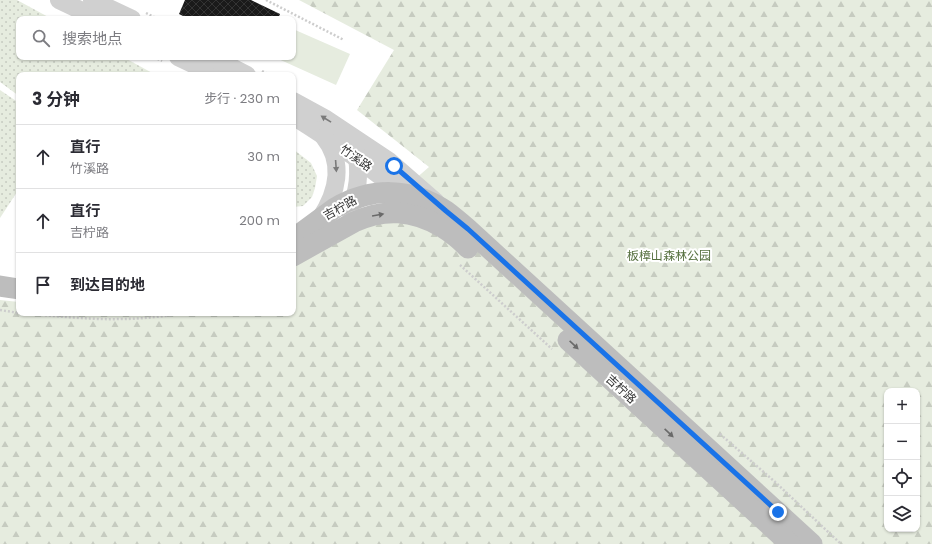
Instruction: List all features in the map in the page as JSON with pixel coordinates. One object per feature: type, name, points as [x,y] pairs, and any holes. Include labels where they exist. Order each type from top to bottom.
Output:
[{"type":"main road","name":"吉柠路","points":[[296,237],[335,208],[354,199],[377,193],[393,192],[404,194],[428,201],[446,211],[480,239],[812,544]]},
{"type":"main road","name":"吉柠路","points":[[296,254],[362,218],[380,214],[412,214],[424,218],[452,234],[790,544]]},
{"type":"main road","points":[[0,286],[16,289]]},
{"type":"main road","points":[[0,300],[16,302]]},
{"type":"street","points":[[59,0],[92,16]]},
{"type":"street","points":[[92,0],[126,16]]},
{"type":"street","points":[[184,60],[210,72]]},
{"type":"street","points":[[218,60],[241,72]]},
{"type":"street","name":"竹溪路","points":[[296,103],[326,119],[389,162],[446,211]]},
{"type":"street","name":"竹溪路","points":[[296,118],[377,172],[452,234]]},
{"type":"street","points":[[319,132],[329,144],[334,154],[336,167],[336,181],[333,194],[328,207],[320,219]]},
{"type":"street","points":[[296,250],[338,223],[347,213],[354,199],[358,184],[356,150],[345,132]]},
{"type":"path","points":[[266,0],[344,40]]},
{"type":"path","points":[[458,263],[556,353]]},
{"type":"path","points":[[0,310],[16,312]]},
{"type":"path","points":[[54,316],[122,319],[166,316]]},
{"type":"green space","points":[[0,0],[17,0],[46,16],[16,16],[16,60],[128,60],[150,72],[16,72],[16,94],[0,82]]},
{"type":"green space","name":"板樟山森林公园","points":[[299,0],[932,0],[932,544],[0,544],[0,300],[16,302],[16,316],[296,316],[296,258],[363,224],[429,167],[357,110],[394,50]]},
{"type":"green space","points":[[296,30],[350,54],[336,85],[281,60],[296,60]]},
{"type":"green space","points":[[0,90],[16,101],[16,194],[0,218]]},
{"type":"green space","points":[[296,151],[311,163],[317,176],[312,197],[303,206],[296,207]]},
{"type":"building","points":[[185,0],[251,0],[280,14],[279,16],[183,16],[179,14]]},
{"type":"route","points":[[394,166],[468,229],[778,512]]}]
